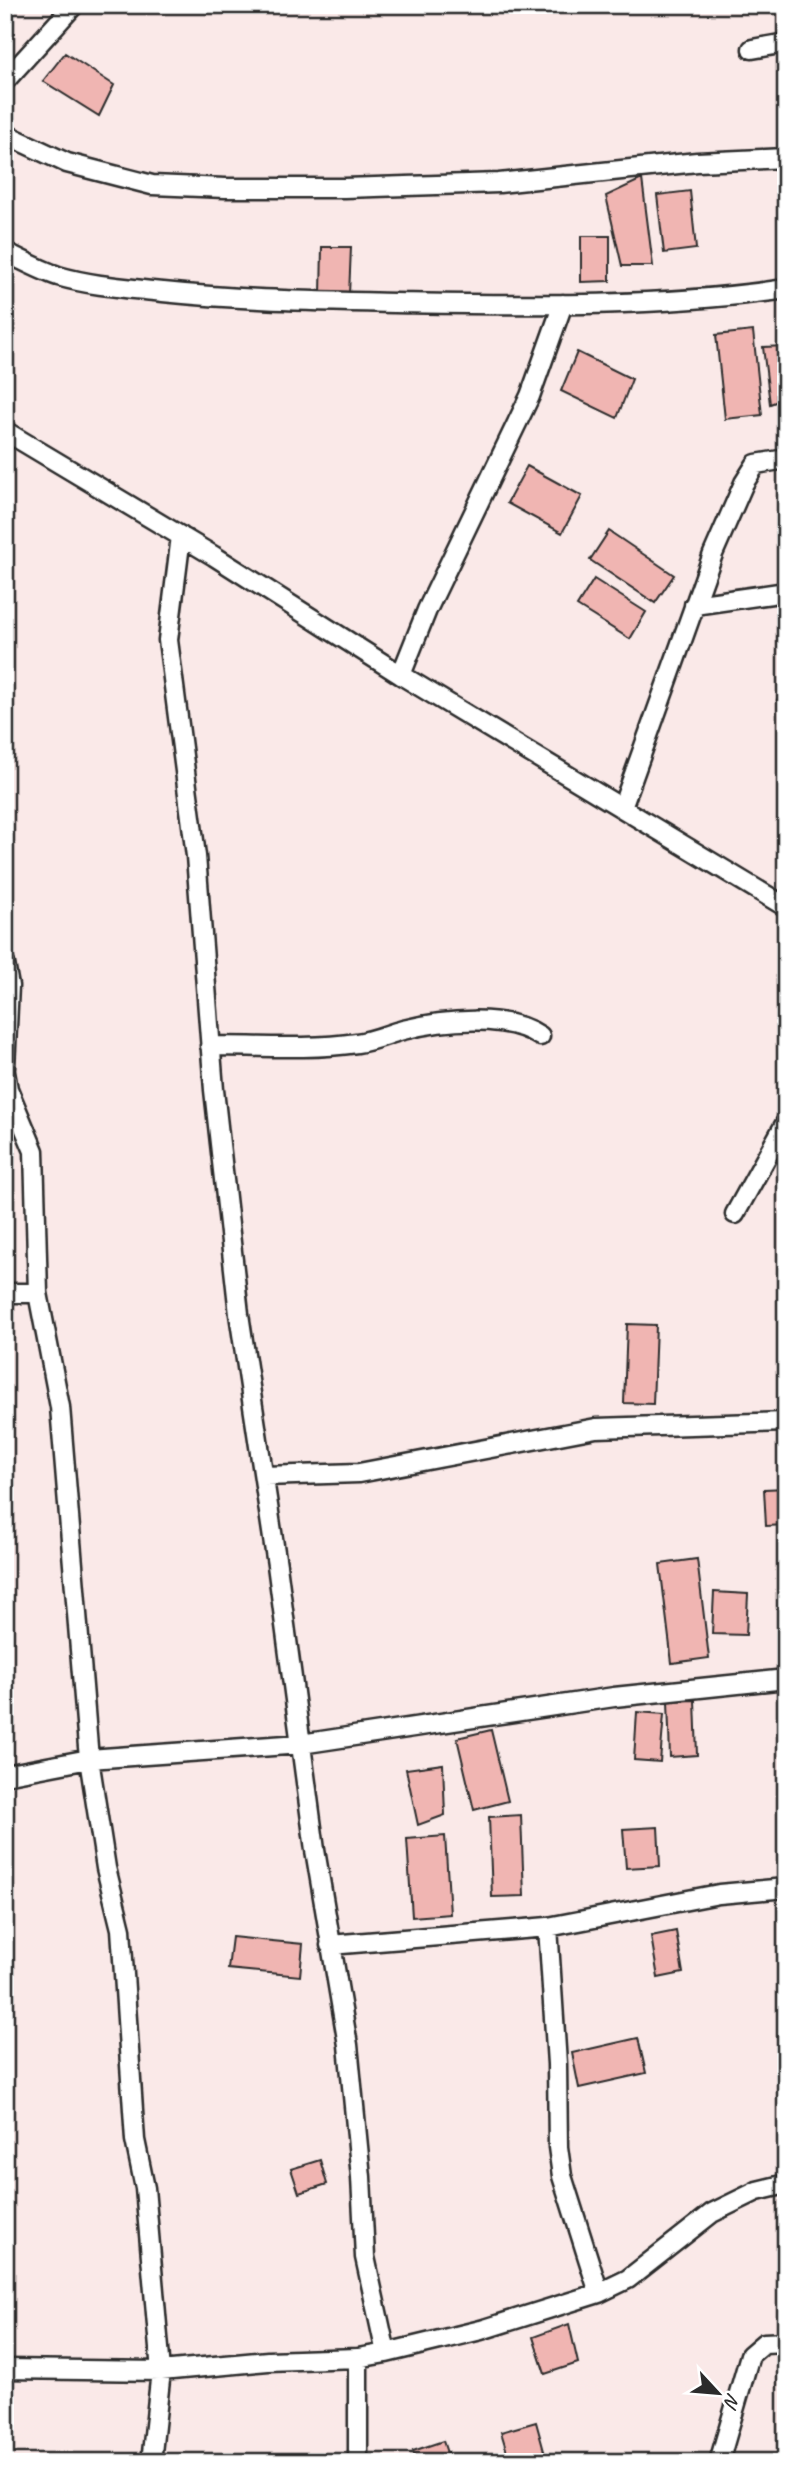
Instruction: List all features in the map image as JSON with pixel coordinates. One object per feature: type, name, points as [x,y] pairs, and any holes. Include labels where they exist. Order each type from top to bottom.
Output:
[{"type":"street","points":[[5,81],[74,5]]},
{"type":"street","points":[[752,49],[786,43]]},
{"type":"street","points":[[5,134],[67,163],[139,182],[225,188],[344,188],[499,183],[697,162],[786,158]]},
{"type":"street","points":[[5,251],[55,275],[98,285],[207,296],[307,301],[563,304],[724,298],[786,289]]},
{"type":"street","points":[[401,675],[427,610],[530,396],[563,304]]},
{"type":"street","points":[[5,431],[181,536],[401,675],[786,907]]},
{"type":"street","points":[[622,808],[713,554],[744,483],[755,464],[786,459]]},
{"type":"street","points":[[181,536],[168,640],[196,856],[211,1046],[239,1314],[352,2085],[365,2257],[386,2353]]},
{"type":"street","points":[[694,605],[786,592]]},
{"type":"street","points":[[5,964],[9,986],[5,1070],[8,1089],[34,1151],[38,1293],[60,1407],[89,1759],[106,1868],[121,1929],[135,2140],[145,2188],[161,2371],[151,2462]]},
{"type":"street","points":[[211,1046],[295,1047],[359,1043],[405,1029],[462,1021],[518,1024],[540,1036]]},
{"type":"street","points":[[735,1214],[786,1122]]},
{"type":"street","points":[[5,1293],[38,1293]]},
{"type":"street","points":[[264,1476],[359,1473],[596,1428],[786,1422]]},
{"type":"street","points":[[5,1775],[89,1759],[301,1744],[614,1697],[786,1679]]},
{"type":"street","points":[[330,1945],[548,1927],[719,1894],[786,1888]]},
{"type":"street","points":[[548,1927],[557,2064],[558,2147],[562,2176],[598,2293]]},
{"type":"street","points":[[5,2369],[161,2371],[268,2361],[358,2358],[386,2353],[481,2330],[598,2293],[628,2279],[712,2213],[757,2191],[786,2184]]},
{"type":"street","points":[[719,2462],[750,2355],[765,2343],[786,2342]]},
{"type":"street","points":[[358,2358],[358,2462]]},
{"type":"building","points":[[65,53],[114,85],[99,116],[43,81]]},
{"type":"building","points":[[642,179],[653,266],[622,266],[606,196]]},
{"type":"building","points":[[690,191],[696,249],[664,253],[657,195]]},
{"type":"building","points":[[581,236],[610,236],[610,281],[581,282]]},
{"type":"building","points":[[322,247],[351,247],[349,295],[321,294]]},
{"type":"building","points":[[753,331],[762,415],[725,419],[716,335]]},
{"type":"building","points":[[786,346],[786,398],[770,404],[763,347]]},
{"type":"building","points":[[577,352],[632,379],[617,418],[561,391]]},
{"type":"building","points":[[527,466],[582,496],[562,533],[507,503]]},
{"type":"building","points":[[609,531],[674,575],[655,603],[590,560]]},
{"type":"building","points":[[594,579],[646,612],[630,639],[577,606]]},
{"type":"building","points":[[786,682],[786,704],[777,700]]},
{"type":"building","points":[[627,1324],[656,1325],[653,1404],[624,1403]]},
{"type":"building","points":[[786,1488],[786,1525],[766,1526],[764,1489]]},
{"type":"building","points":[[697,1559],[709,1658],[672,1663],[660,1564]]},
{"type":"building","points":[[714,1592],[748,1594],[746,1635],[712,1634]]},
{"type":"building","points":[[695,1700],[697,1755],[670,1757],[668,1701]]},
{"type":"building","points":[[637,1712],[664,1714],[660,1762],[634,1760]]},
{"type":"building","points":[[491,1730],[508,1801],[474,1810],[457,1738]]},
{"type":"building","points":[[443,1764],[445,1815],[418,1825],[406,1769]]},
{"type":"building","points":[[521,1815],[524,1896],[492,1897],[489,1817]]},
{"type":"building","points":[[658,1827],[660,1866],[626,1868],[623,1829]]},
{"type":"building","points":[[445,1836],[450,1914],[412,1917],[407,1839]]},
{"type":"building","points":[[676,1931],[683,1973],[658,1978],[651,1936]]},
{"type":"building","points":[[232,1937],[303,1944],[300,1976],[228,1969]]},
{"type":"building","points":[[638,2038],[646,2073],[579,2088],[572,2053]]},
{"type":"building","points":[[320,2160],[327,2184],[299,2193],[291,2169]]},
{"type":"building","points":[[569,2324],[578,2363],[545,2374],[533,2337]]},
{"type":"building","points":[[536,2422],[547,2462],[510,2462],[501,2432]]},
{"type":"building","points":[[443,2441],[450,2462],[416,2462],[413,2451]]}]
